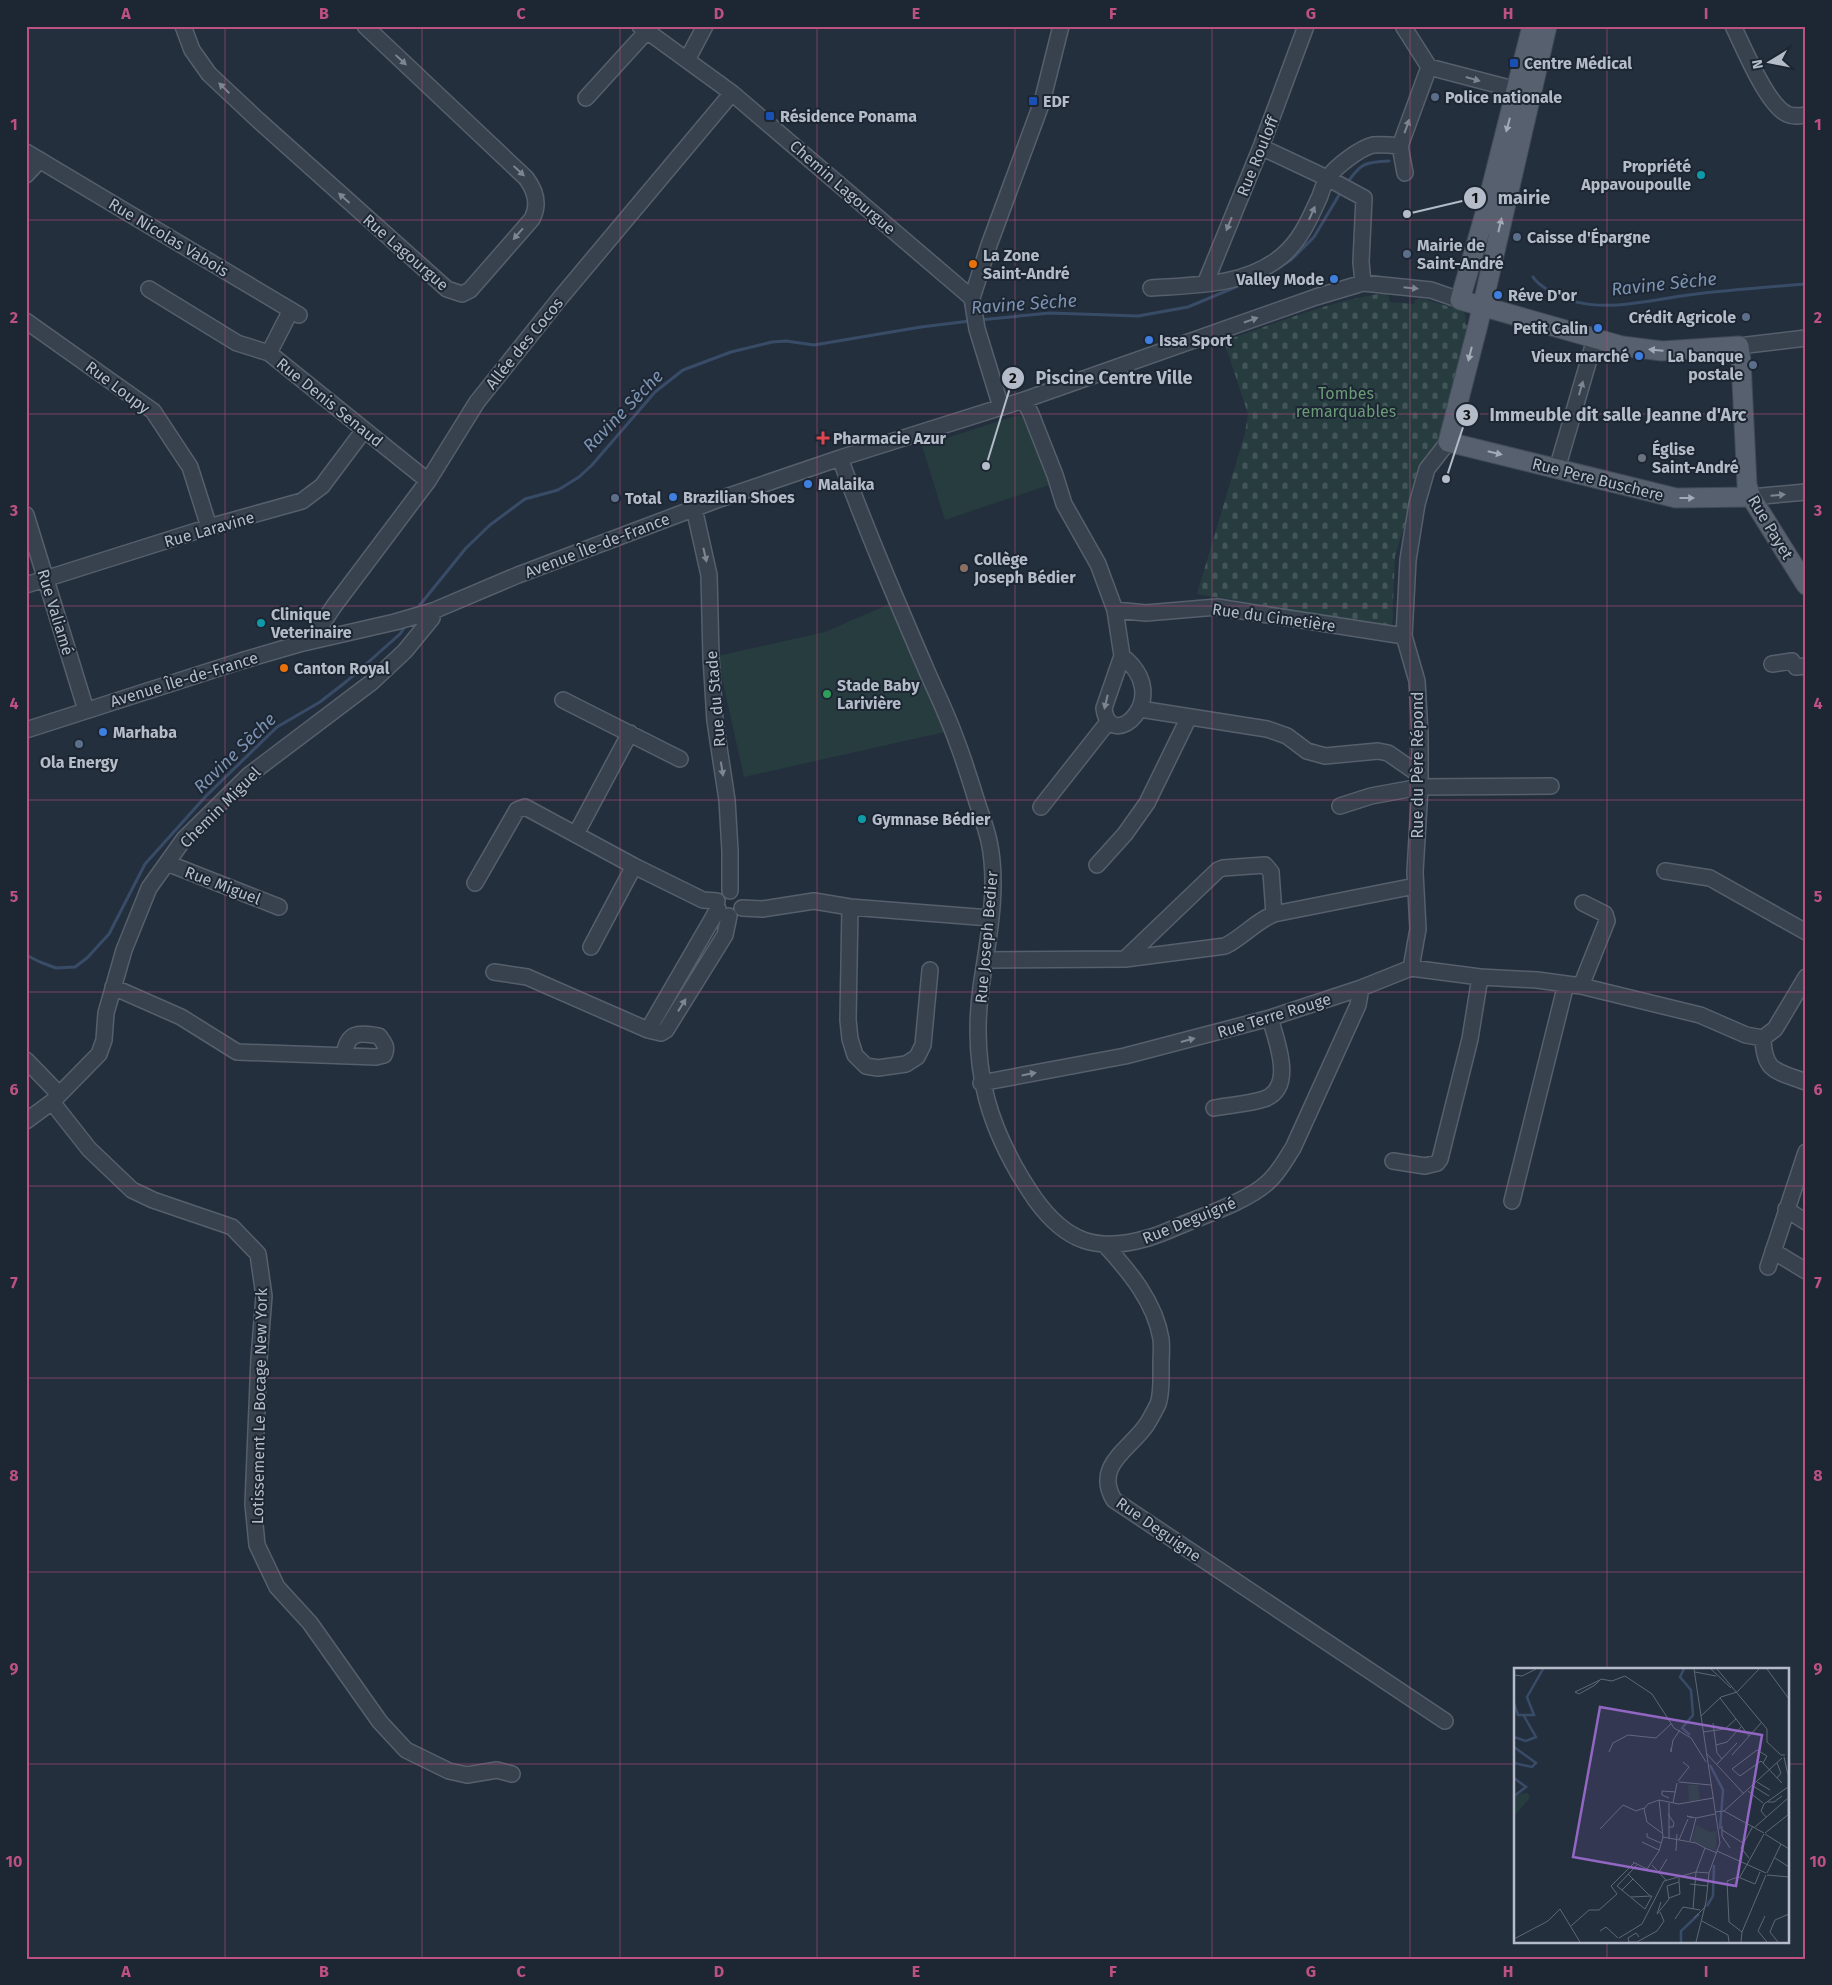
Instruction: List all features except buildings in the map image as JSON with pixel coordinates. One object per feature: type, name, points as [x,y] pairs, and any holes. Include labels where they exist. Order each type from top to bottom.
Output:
[{"type":"main road","points":[[1460,300],[1484,217],[1532,26]]},
{"type":"main road","name":"Rue du Père Répond","points":[[1448,442],[1478,325],[1547,26]]},
{"type":"main road","name":"Avenue Île-de-France","points":[[1460,300],[1622,346],[1662,350],[1739,346]]},
{"type":"main road","name":"Rue Payet","points":[[1739,346],[1745,475],[1751,497],[1806,584]]},
{"type":"main road","name":"Rue Pere Buschere","points":[[1448,442],[1676,498],[1751,497]]},
{"type":"street","name":"Rue Lagourgue","points":[[183,26],[192,50],[201,65],[215,80],[447,289],[462,294],[470,290],[532,219],[536,212],[534,192],[526,178],[365,26]]},
{"type":"street","points":[[687,60],[705,26]]},
{"type":"street","points":[[1001,406],[977,329],[972,304],[989,245],[1042,102],[1061,26]]},
{"type":"street","name":"Rue Rouloff","points":[[1205,284],[1261,147],[1306,26]]},
{"type":"street","points":[[1403,26],[1429,67],[1517,90]]},
{"type":"street","points":[[1733,26],[1770,99],[1786,114],[1792,116],[1806,115]]},
{"type":"street","points":[[586,98],[644,29]]},
{"type":"street","name":"Chemin Lagourgue","points":[[644,29],[732,93],[972,304]]},
{"type":"street","points":[[1405,173],[1400,146],[1429,67]]},
{"type":"street","name":"Allée des Cocos","points":[[322,638],[320,627],[428,481],[477,402],[567,289],[732,93]]},
{"type":"street","points":[[1151,288],[1205,284],[1240,278],[1282,257],[1306,228],[1329,179],[1352,156],[1372,145],[1400,146]]},
{"type":"street","points":[[1261,147],[1364,198],[1361,262],[1363,283]]},
{"type":"street","name":"Rue Nicolas Vabois","points":[[26,152],[295,312],[269,353]]},
{"type":"street","points":[[26,175],[40,160]]},
{"type":"street","name":"Avenue Île-de-France","points":[[26,730],[241,661],[322,638],[433,611],[518,575],[694,508],[840,458],[1024,400],[1316,297],[1363,283],[1431,290],[1460,300]]},
{"type":"street","name":"Rue Denis Senaud","points":[[149,289],[237,343],[269,353],[428,481]]},
{"type":"street","name":"Rue Loupy","points":[[26,321],[153,411],[190,467],[210,528]]},
{"type":"street","points":[[1739,346],[1806,338]]},
{"type":"street","points":[[1558,469],[1595,339]]},
{"type":"street","points":[[1024,400],[1055,475],[1064,504],[1098,564],[1114,610],[1122,656],[1104,708],[1108,722],[1114,726],[1123,725],[1135,718],[1140,709],[1143,696],[1139,675],[1132,663],[1122,656]]},
{"type":"street","name":"Rue Laravine","points":[[26,585],[302,501],[322,486],[364,430]]},
{"type":"street","name":"Rue du Père Répond","points":[[1411,968],[1418,929],[1415,886],[1420,781],[1417,681],[1404,636],[1408,560],[1418,504],[1427,469],[1448,442]]},
{"type":"street","name":"Rue Joseph Bedier","points":[[840,458],[882,565],[957,741],[989,840],[993,870],[987,960],[981,988],[978,1041],[982,1083]]},
{"type":"street","points":[[1751,497],[1806,492]]},
{"type":"street","name":"Rue du Stade","points":[[694,508],[710,575],[714,703],[727,800],[730,891]]},
{"type":"street","name":"Rue Valiamé","points":[[26,515],[86,710]]},
{"type":"street","points":[[334,606],[338,634]]},
{"type":"street","name":"Rue du Cimetière","points":[[1114,610],[1146,614],[1217,607],[1404,636]]},
{"type":"street","name":"Chemin Miguel","points":[[26,1120],[55,1098],[99,1054],[104,1040],[106,1013],[124,950],[149,888],[184,839],[249,774],[372,682],[405,651],[432,618],[433,611]]},
{"type":"street","points":[[1772,664],[1792,661],[1796,667],[1806,666]]},
{"type":"street","points":[[563,700],[680,759]]},
{"type":"street","points":[[1140,709],[1267,728],[1287,736],[1307,750],[1325,756],[1378,751],[1388,752],[1420,781]]},
{"type":"street","points":[[1097,865],[1125,834],[1147,803],[1189,717]]},
{"type":"street","points":[[1041,807],[1108,722]]},
{"type":"street","points":[[576,834],[630,733]]},
{"type":"street","points":[[1340,806],[1420,781],[1551,786]]},
{"type":"street","points":[[475,883],[517,810],[520,808],[530,809],[634,866],[721,909],[736,914],[742,908],[762,909],[814,901],[850,907],[990,918]]},
{"type":"street","name":"Rue Miguel","points":[[167,863],[279,907]]},
{"type":"street","points":[[1125,959],[1218,870],[1223,868],[1264,865],[1268,868],[1271,872],[1274,914]]},
{"type":"street","points":[[590,947],[634,866]]},
{"type":"street","points":[[1665,871],[1710,878],[1806,932]]},
{"type":"street","points":[[987,960],[1125,959],[1225,946],[1266,917],[1274,914],[1415,886]]},
{"type":"street","points":[[494,972],[527,977],[648,1030],[721,909],[722,894],[730,891],[740,896],[742,908]]},
{"type":"street","points":[[1512,1201],[1574,985],[1607,921],[1605,914],[1584,903]]},
{"type":"street","points":[[850,907],[849,1030],[855,1055],[866,1066],[878,1068],[906,1064],[917,1057],[922,1045],[930,970]]},
{"type":"street","name":"Rue Terre Rouge","points":[[982,1083],[1125,1056],[1270,1018],[1361,988],[1411,968],[1480,977],[1537,980],[1574,985],[1700,1015],[1746,1035],[1762,1038]]},
{"type":"street","points":[[1806,976],[1775,1029],[1762,1038],[1763,1053],[1766,1061],[1773,1069],[1806,1082]]},
{"type":"street","points":[[1393,1161],[1425,1166],[1437,1163],[1440,1158],[1470,1039],[1480,977]]},
{"type":"street","points":[[113,987],[181,1017],[237,1052],[344,1056]]},
{"type":"street","name":"Rue Deguigné","points":[[982,1083],[996,1129],[1020,1177],[1047,1216],[1078,1240],[1105,1245],[1121,1245],[1151,1238],[1230,1205],[1266,1185],[1279,1170],[1293,1148],[1358,1005],[1361,988]]},
{"type":"street","points":[[1214,1108],[1264,1099],[1274,1093],[1280,1084],[1282,1069],[1280,1055],[1270,1018]]},
{"type":"street","name":"Lotissement Le Bocage New York","points":[[26,1060],[55,1098],[89,1149],[132,1190],[152,1200],[232,1227],[258,1254],[264,1296],[258,1358],[253,1504],[257,1544],[277,1587],[310,1622],[380,1722],[406,1750],[449,1771],[467,1774],[497,1770],[512,1774]]},
{"type":"street","points":[[1768,1267],[1806,1152]]},
{"type":"street","points":[[1786,1209],[1806,1222]]},
{"type":"street","name":"Rue Deguigne","points":[[1105,1245],[1127,1269],[1149,1302],[1161,1339],[1159,1402],[1147,1425],[1121,1452],[1112,1465],[1107,1479],[1108,1491],[1114,1500],[1445,1721]]},
{"type":"street","points":[[1773,1251],[1806,1271]]},
{"type":"green space","name":"Tombes remarquables","points":[[1385,293],[1388,295],[1390,302],[1414,304],[1415,300],[1420,298],[1464,311],[1465,324],[1468,326],[1439,441],[1424,463],[1395,556],[1392,628],[1197,594],[1245,433],[1248,414],[1224,341],[1323,307]]},
{"type":"green space","points":[[1018,415],[1028,426],[1033,436],[1049,485],[945,520],[922,446]]},
{"type":"green space","name":"Stade Baby Larivière","points":[[889,604],[945,732],[744,777],[717,656],[825,632]]},
{"type":"waterway","name":"Ravine Sèche","points":[[1347,183],[1356,171],[1364,165],[1389,161]]},
{"type":"waterway","name":"Ravine Sèche","points":[[979,320],[1050,313],[1138,316],[1188,307],[1272,272],[1291,260],[1314,237],[1342,190]]},
{"type":"waterway","name":"Ravine Sèche","points":[[1533,277],[1545,288],[1569,300],[1603,305],[1620,305],[1688,295],[1806,284]]},
{"type":"waterway","name":"Ravine Sèche","points":[[415,611],[466,548],[490,525],[525,499],[558,490],[579,477],[592,465],[655,392],[683,370],[731,352],[772,342],[786,341],[814,345],[921,327],[970,321]]},
{"type":"waterway","name":"Ravine Sèche","points":[[26,955],[56,968],[75,967],[87,958],[109,934],[145,864],[206,796],[277,727],[320,702],[347,681],[400,634],[406,625]]},
{"type":"place","name":"Centre Médical","points":[[1514,63]]},
{"type":"place","name":"Police nationale","points":[[1435,97]]},
{"type":"place","name":"EDF","points":[[1033,101]]},
{"type":"place","name":"Résidence Ponama","points":[[770,116]]},
{"type":"place","name":"Propriété Appavoupoulle","points":[[1701,175]]},
{"type":"place","name":"mairie","points":[[1407,214]]},
{"type":"place","name":"Caisse d'Épargne","points":[[1517,237]]},
{"type":"place","name":"Mairie de Saint-André","points":[[1407,254]]},
{"type":"place","name":"La Zone Saint-André","points":[[973,264]]},
{"type":"place","name":"Valley Mode","points":[[1334,279]]},
{"type":"place","name":"Réve D'or","points":[[1498,295]]},
{"type":"place","name":"Crédit Agricole","points":[[1746,317]]},
{"type":"place","name":"Petit Calin","points":[[1598,328]]},
{"type":"place","name":"Issa Sport","points":[[1149,340]]},
{"type":"place","name":"Vieux marché","points":[[1639,356]]},
{"type":"place","name":"La banque postale","points":[[1753,365]]},
{"type":"place","name":"Pharmacie Azur","points":[[823,438]]},
{"type":"place","name":"Église Saint-André","points":[[1642,458]]},
{"type":"place","name":"Piscine Centre Ville","points":[[986,466]]},
{"type":"place","name":"Immeuble dit salle Jeanne d'Arc","points":[[1446,479]]},
{"type":"place","name":"Malaika","points":[[808,484]]},
{"type":"place","name":"Brazilian Shoes","points":[[673,497]]},
{"type":"place","name":"Total","points":[[615,498]]},
{"type":"place","name":"Collège Joseph Bédier","points":[[964,568]]},
{"type":"place","name":"Clinique Veterinaire","points":[[261,623]]},
{"type":"place","name":"Canton Royal","points":[[284,668]]},
{"type":"place","name":"Stade Baby Larivière","points":[[827,694]]},
{"type":"place","name":"Marhaba","points":[[103,732]]},
{"type":"place","name":"Ola Energy","points":[[79,744]]},
{"type":"place","name":"Gymnase Bédier","points":[[862,819]]}]
